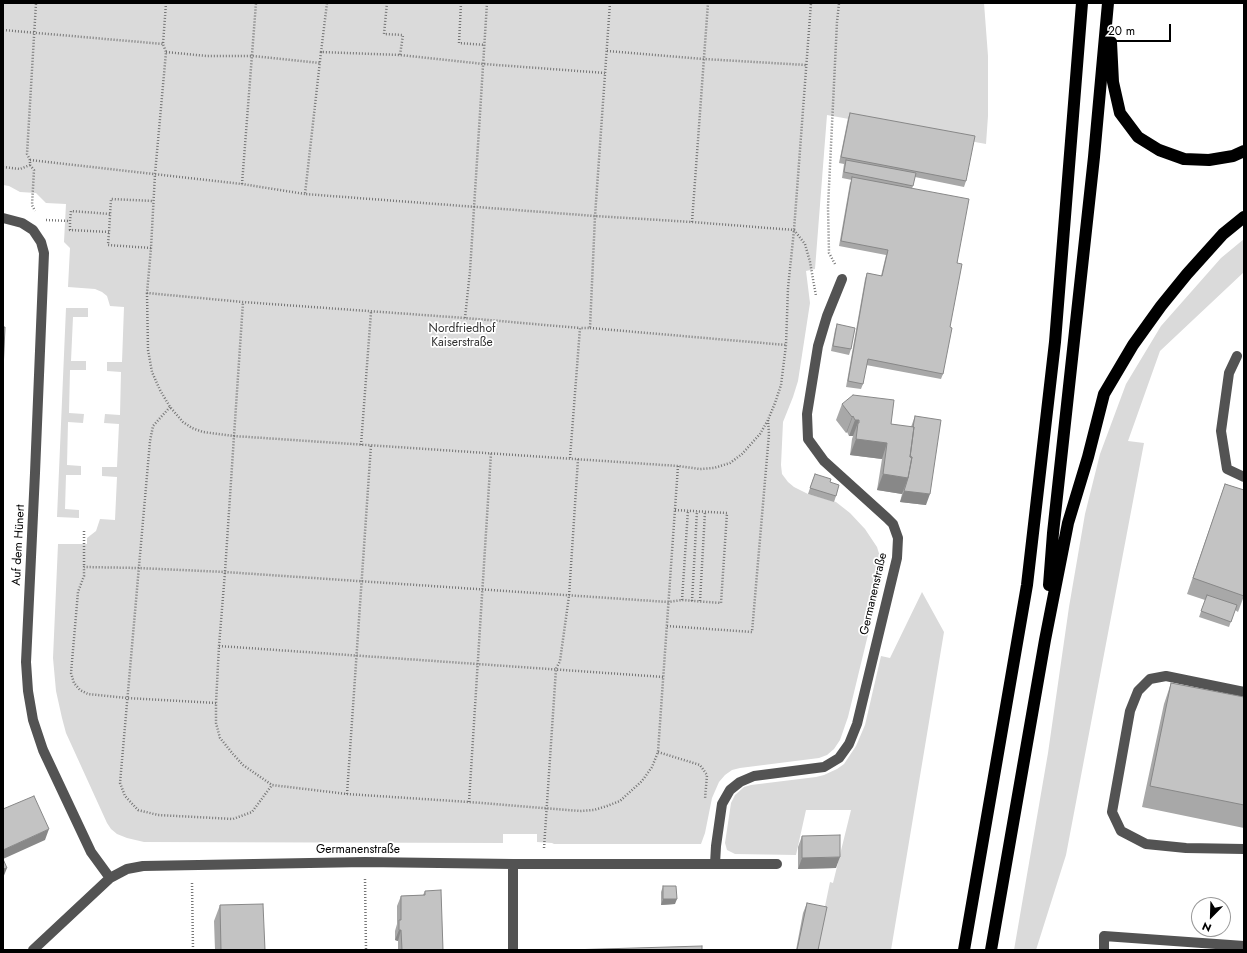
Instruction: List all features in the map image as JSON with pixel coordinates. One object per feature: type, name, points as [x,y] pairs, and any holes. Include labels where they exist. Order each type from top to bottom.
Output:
[{"type":"highway","points":[[964,950],[1027,585],[1055,342],[1082,3]]},
{"type":"highway","points":[[1109,3],[1113,82],[1120,113],[1138,137],[1159,150],[1184,159],[1209,160],[1233,156],[1244,151]]},
{"type":"highway","points":[[1045,640],[1053,533],[1109,3]]},
{"type":"highway","points":[[991,950],[1045,640],[1068,523],[1088,456],[1104,394],[1133,345],[1161,306],[1223,234],[1244,217]]},
{"type":"street","name":"Auf dem Hünert","points":[[3,218],[22,223],[33,230],[41,242],[44,253],[26,662],[28,690],[33,720],[43,750],[91,852],[110,878]]},
{"type":"street","name":"Germanenstraße","points":[[715,864],[722,804],[730,790],[740,782],[754,776],[824,767],[839,758],[849,744],[857,724],[897,558],[898,538],[893,524],[824,461],[808,439],[807,414],[818,346],[827,316],[842,279]]},
{"type":"street","points":[[1237,356],[1229,373],[1221,431],[1227,469],[1244,477]]},
{"type":"street","points":[[1244,692],[1166,676],[1150,679],[1138,691],[1130,711],[1112,812],[1121,831],[1146,844],[1186,848],[1244,848]]},
{"type":"street","name":"Germanenstraße","points":[[33,950],[110,878],[127,869],[143,866],[364,862],[513,864],[777,864]]},
{"type":"street","points":[[513,864],[513,950]]},
{"type":"street","points":[[1104,950],[1104,936],[1244,946]]},
{"type":"path","points":[[36,3],[27,154],[30,160],[30,165],[34,170],[32,205],[38,215]]},
{"type":"path","points":[[166,3],[163,44],[166,52],[155,174],[147,293],[148,350],[152,372],[160,390],[170,407],[183,422],[192,428],[203,432],[234,436],[570,458],[700,469],[714,468],[730,463],[742,454],[760,434],[768,420],[781,385],[786,345],[788,288],[794,230],[811,3]]},
{"type":"path","points":[[242,184],[256,3]]},
{"type":"path","points":[[305,194],[327,3]]},
{"type":"path","points":[[387,3],[384,34],[403,36],[400,55]]},
{"type":"path","points":[[461,3],[459,43],[485,45]]},
{"type":"path","points":[[465,318],[470,271],[487,3]]},
{"type":"path","points":[[590,328],[595,216],[610,3]]},
{"type":"path","points":[[692,222],[708,3]]},
{"type":"path","points":[[839,3],[828,207],[829,253],[842,279]]},
{"type":"path","points":[[3,30],[163,44]]},
{"type":"path","points":[[606,51],[806,65]]},
{"type":"path","points":[[166,52],[207,56],[253,56],[320,63]]},
{"type":"path","points":[[321,52],[400,55],[484,64],[605,73]]},
{"type":"path","points":[[30,160],[242,184],[305,194],[794,230],[805,244],[816,296],[827,316]]},
{"type":"path","points":[[3,167],[20,169],[30,165]]},
{"type":"path","points":[[151,248],[108,245],[108,232],[110,198],[153,201]]},
{"type":"path","points":[[108,232],[70,230],[71,211],[110,214]]},
{"type":"path","points":[[147,293],[786,345]]},
{"type":"path","points":[[244,302],[226,572],[219,646],[216,723],[220,738],[233,754],[244,765],[272,785],[348,794],[580,811],[594,810],[620,801],[642,781],[652,767],[658,752],[678,466]]},
{"type":"path","points":[[361,445],[371,312]]},
{"type":"path","points":[[570,458],[580,328]]},
{"type":"path","points":[[170,407],[153,426],[150,441],[120,782],[125,796],[138,810],[158,815],[233,820],[252,812],[272,785]]},
{"type":"path","points":[[667,626],[752,632],[769,434],[768,420]]},
{"type":"path","points":[[348,794],[371,445]]},
{"type":"path","points":[[468,802],[492,453]]},
{"type":"path","points":[[544,864],[546,809],[556,669],[560,661],[569,596],[578,459]]},
{"type":"path","points":[[84,567],[226,572],[569,596],[668,602],[682,600],[721,603],[727,513],[675,510]]},
{"type":"path","points":[[682,600],[688,510]]},
{"type":"path","points":[[692,601],[697,511]]},
{"type":"path","points":[[700,601],[706,512]]},
{"type":"path","points":[[84,531],[84,576],[78,592],[71,673],[74,682],[80,690],[88,694],[127,698],[216,703]]},
{"type":"path","points":[[219,646],[664,677]]},
{"type":"path","points":[[658,752],[700,765],[707,775],[705,801],[722,804]]},
{"type":"path","points":[[364,862],[366,950]]},
{"type":"path","points":[[191,865],[193,950]]},
{"type":"green space","name":"Nordfriedhof Kaiserstraße","points":[[3,3],[984,3],[988,56],[988,116],[986,144],[827,115],[815,269],[806,271],[810,303],[798,381],[783,422],[782,474],[794,487],[808,494],[836,502],[850,513],[865,529],[877,547],[882,563],[883,573],[848,717],[840,740],[834,749],[827,755],[819,758],[740,768],[732,770],[725,775],[719,782],[712,798],[705,833],[701,844],[554,844],[537,842],[537,834],[503,834],[503,843],[144,842],[127,838],[117,834],[111,829],[66,733],[56,691],[53,658],[58,544],[87,544],[87,538],[96,531],[100,519],[115,520],[117,477],[102,476],[102,467],[117,467],[119,424],[104,423],[105,414],[120,415],[121,372],[107,371],[107,362],[122,362],[124,307],[110,306],[107,296],[95,289],[68,287],[70,248],[64,242],[66,204],[46,203],[36,193],[20,192],[9,186],[3,185]]},
{"type":"green space","points":[[1244,239],[1244,272],[1160,351],[1128,441],[1144,443],[1066,855],[1036,950],[1014,950],[1048,753],[1069,607],[1085,514],[1100,454],[1126,384],[1161,326],[1221,258]]},
{"type":"green space","points":[[66,308],[88,308],[88,317],[73,317],[71,361],[86,361],[86,370],[70,370],[69,413],[84,414],[83,423],[68,422],[67,465],[81,466],[81,475],[66,475],[65,509],[79,510],[79,518],[57,517]]},
{"type":"green space","points":[[922,592],[944,632],[891,950],[816,950],[830,882],[833,883],[851,810],[806,810],[796,855],[735,854],[727,850],[725,843],[731,803],[735,795],[744,787],[816,777],[837,769],[844,764],[856,746],[865,725],[881,656],[890,658]]},
{"type":"building","points":[[850,113],[975,136],[966,181],[841,157]]},
{"type":"building","points":[[846,160],[916,173],[913,186],[844,172]]},
{"type":"building","points":[[852,177],[969,199],[957,263],[962,264],[943,374],[868,359],[863,384],[848,381],[867,273],[882,276],[888,250],[841,241]]},
{"type":"building","points":[[837,324],[855,328],[851,349],[833,346]]},
{"type":"building","points":[[3,327],[5,327],[3,371]]},
{"type":"building","points":[[853,395],[894,400],[891,424],[914,427],[910,457],[912,457],[908,478],[883,474],[887,443],[856,439],[859,420],[855,420],[842,404]]},
{"type":"building","points":[[915,416],[941,420],[930,494],[904,491],[912,457],[910,457]]},
{"type":"building","points":[[815,474],[831,479],[830,482],[839,485],[836,496],[810,488]]},
{"type":"building","points":[[1225,484],[1244,490],[1244,596],[1193,578]]},
{"type":"building","points":[[1207,595],[1237,605],[1231,622],[1201,611]]},
{"type":"building","points":[[1171,683],[1244,697],[1244,805],[1150,786]]},
{"type":"building","points":[[34,796],[49,829],[3,850],[3,809]]},
{"type":"building","points":[[840,835],[840,857],[802,858],[802,836]]},
{"type":"building","points":[[3,859],[7,868],[3,869]]},
{"type":"building","points":[[663,886],[676,886],[677,899],[663,899]]},
{"type":"building","points":[[441,890],[443,950],[402,950],[401,930],[399,930],[399,920],[401,920],[401,896],[425,895],[425,891]]},
{"type":"building","points":[[807,903],[827,907],[818,950],[797,950]]},
{"type":"building","points":[[263,904],[265,950],[221,950],[220,905]]},
{"type":"building","points":[[702,946],[702,950],[568,950]]}]
